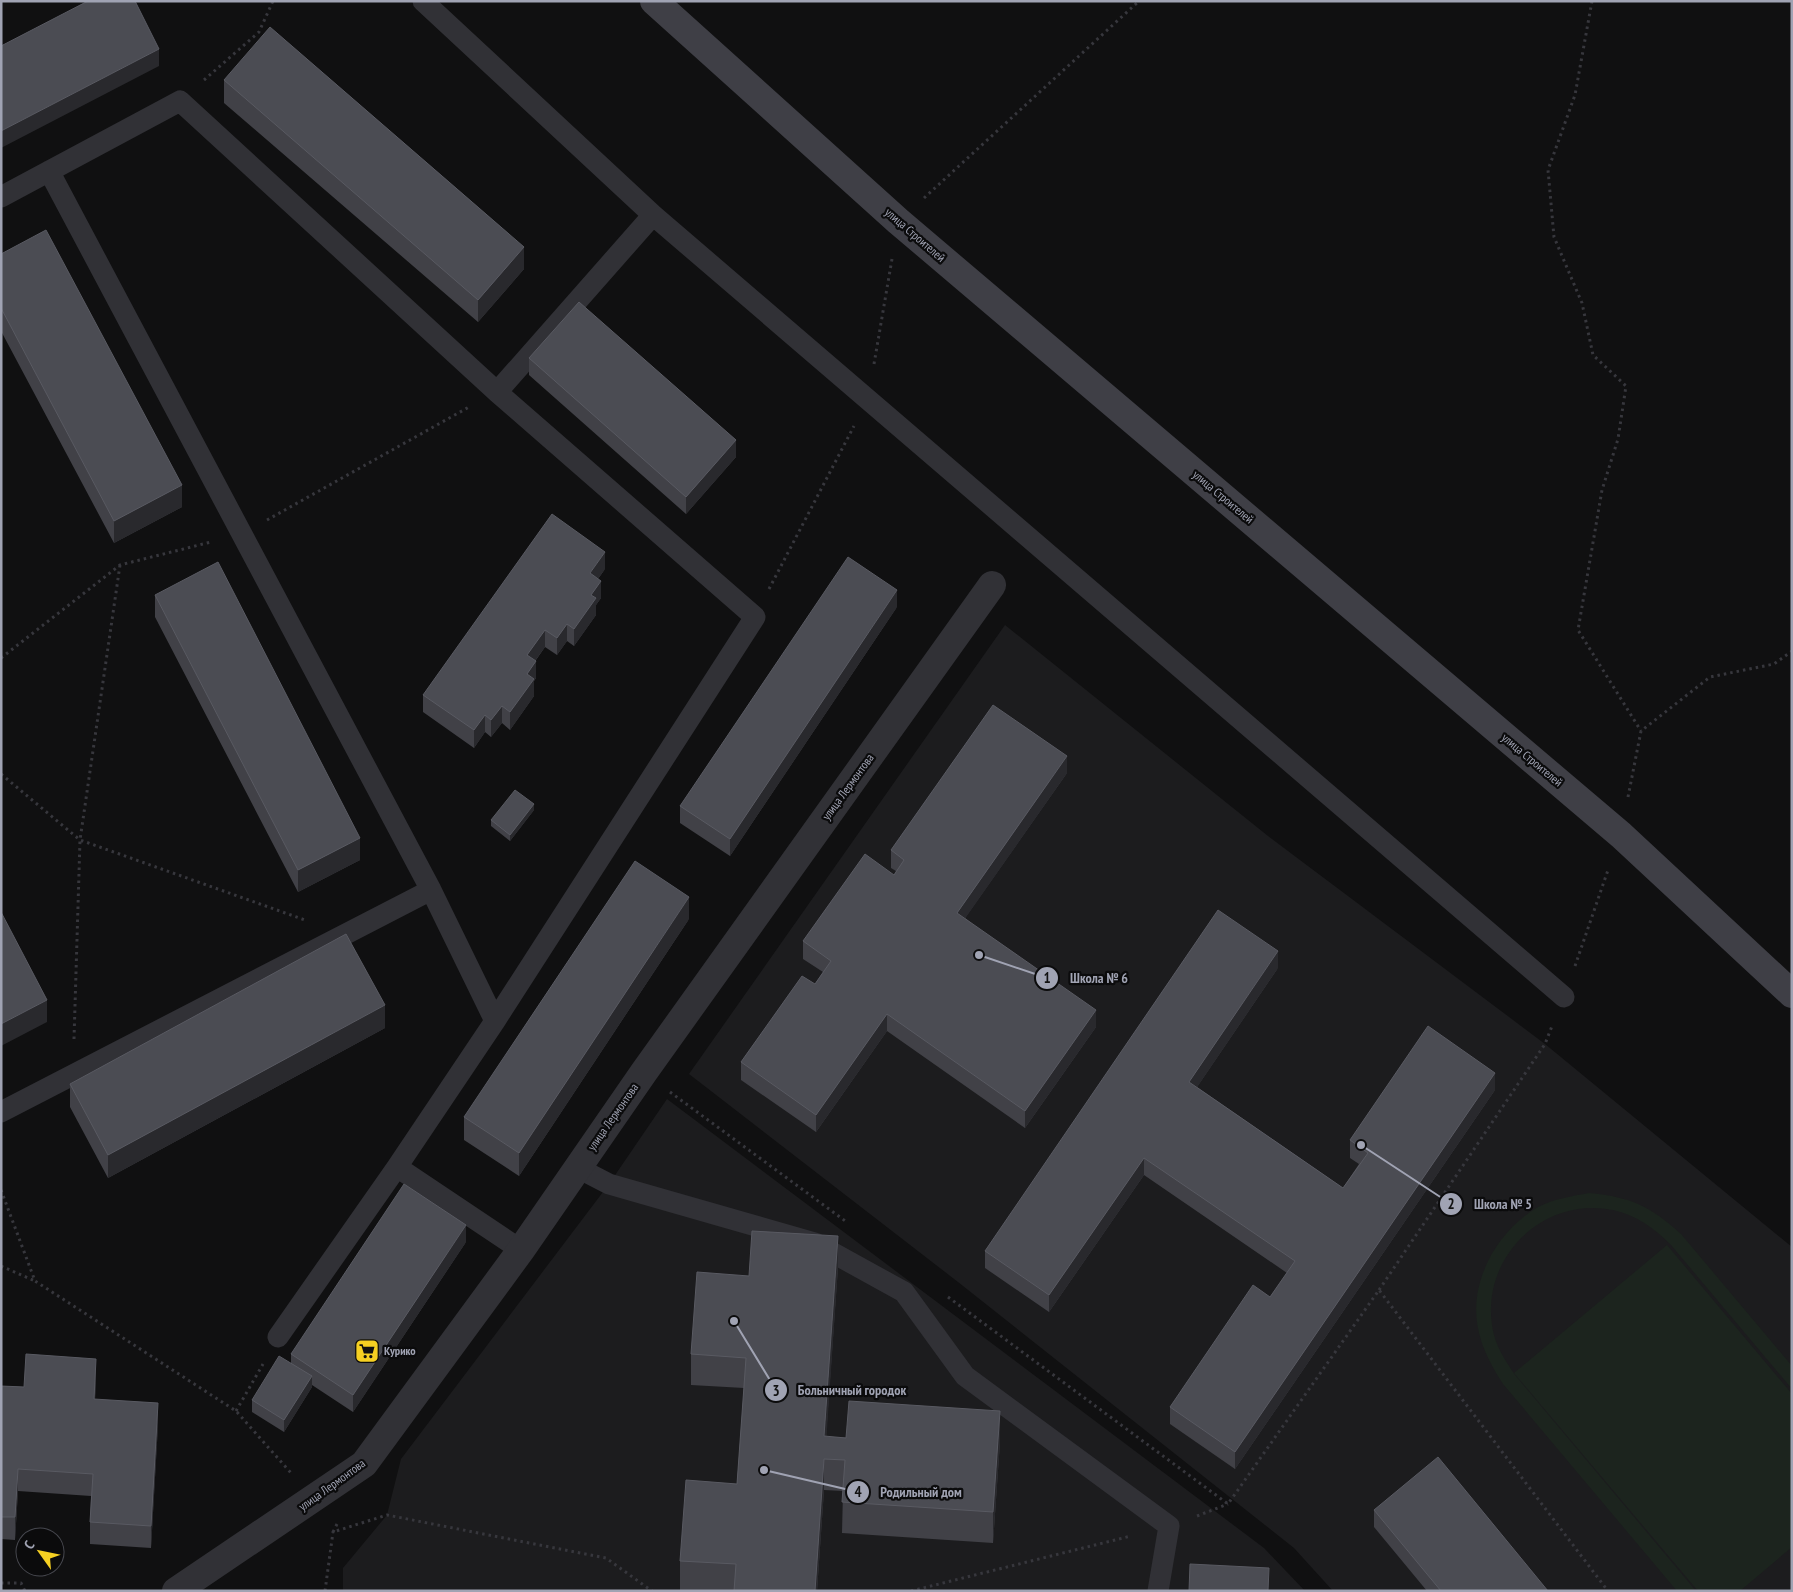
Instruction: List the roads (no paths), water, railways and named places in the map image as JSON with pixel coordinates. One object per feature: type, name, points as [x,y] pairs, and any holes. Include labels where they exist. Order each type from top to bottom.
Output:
[{"type":"main road","name":"улица Строителей","points":[[654,1],[898,221],[1621,835],[1792,994]]},
{"type":"street","name":"улица Лермонтова","points":[[176,1591],[364,1464],[521,1250],[644,1072],[992,586]]},
{"type":"lane","points":[[423,1],[654,215],[1564,997]]},
{"type":"lane","points":[[1,197],[180,101],[497,392],[755,617],[495,1021],[397,1168],[278,1338]]},
{"type":"lane","points":[[49,171],[431,890],[495,1021]]},
{"type":"lane","points":[[497,392],[654,215]]},
{"type":"lane","points":[[1,1112],[431,890]]},
{"type":"lane","points":[[397,1168],[521,1250]]},
{"type":"lane","points":[[578,1168],[609,1184],[815,1243],[904,1292],[965,1376],[1169,1526],[1158,1591]]},
{"type":"place","name":"Школа № 6","points":[[979,955]]},
{"type":"place","name":"Школа № 5","points":[[1361,1145]]},
{"type":"place","name":"Больничный городок","points":[[734,1321]]},
{"type":"place","name":"Курико","points":[[367,1351]]},
{"type":"place","name":"Родильный дом","points":[[764,1470]]}]
